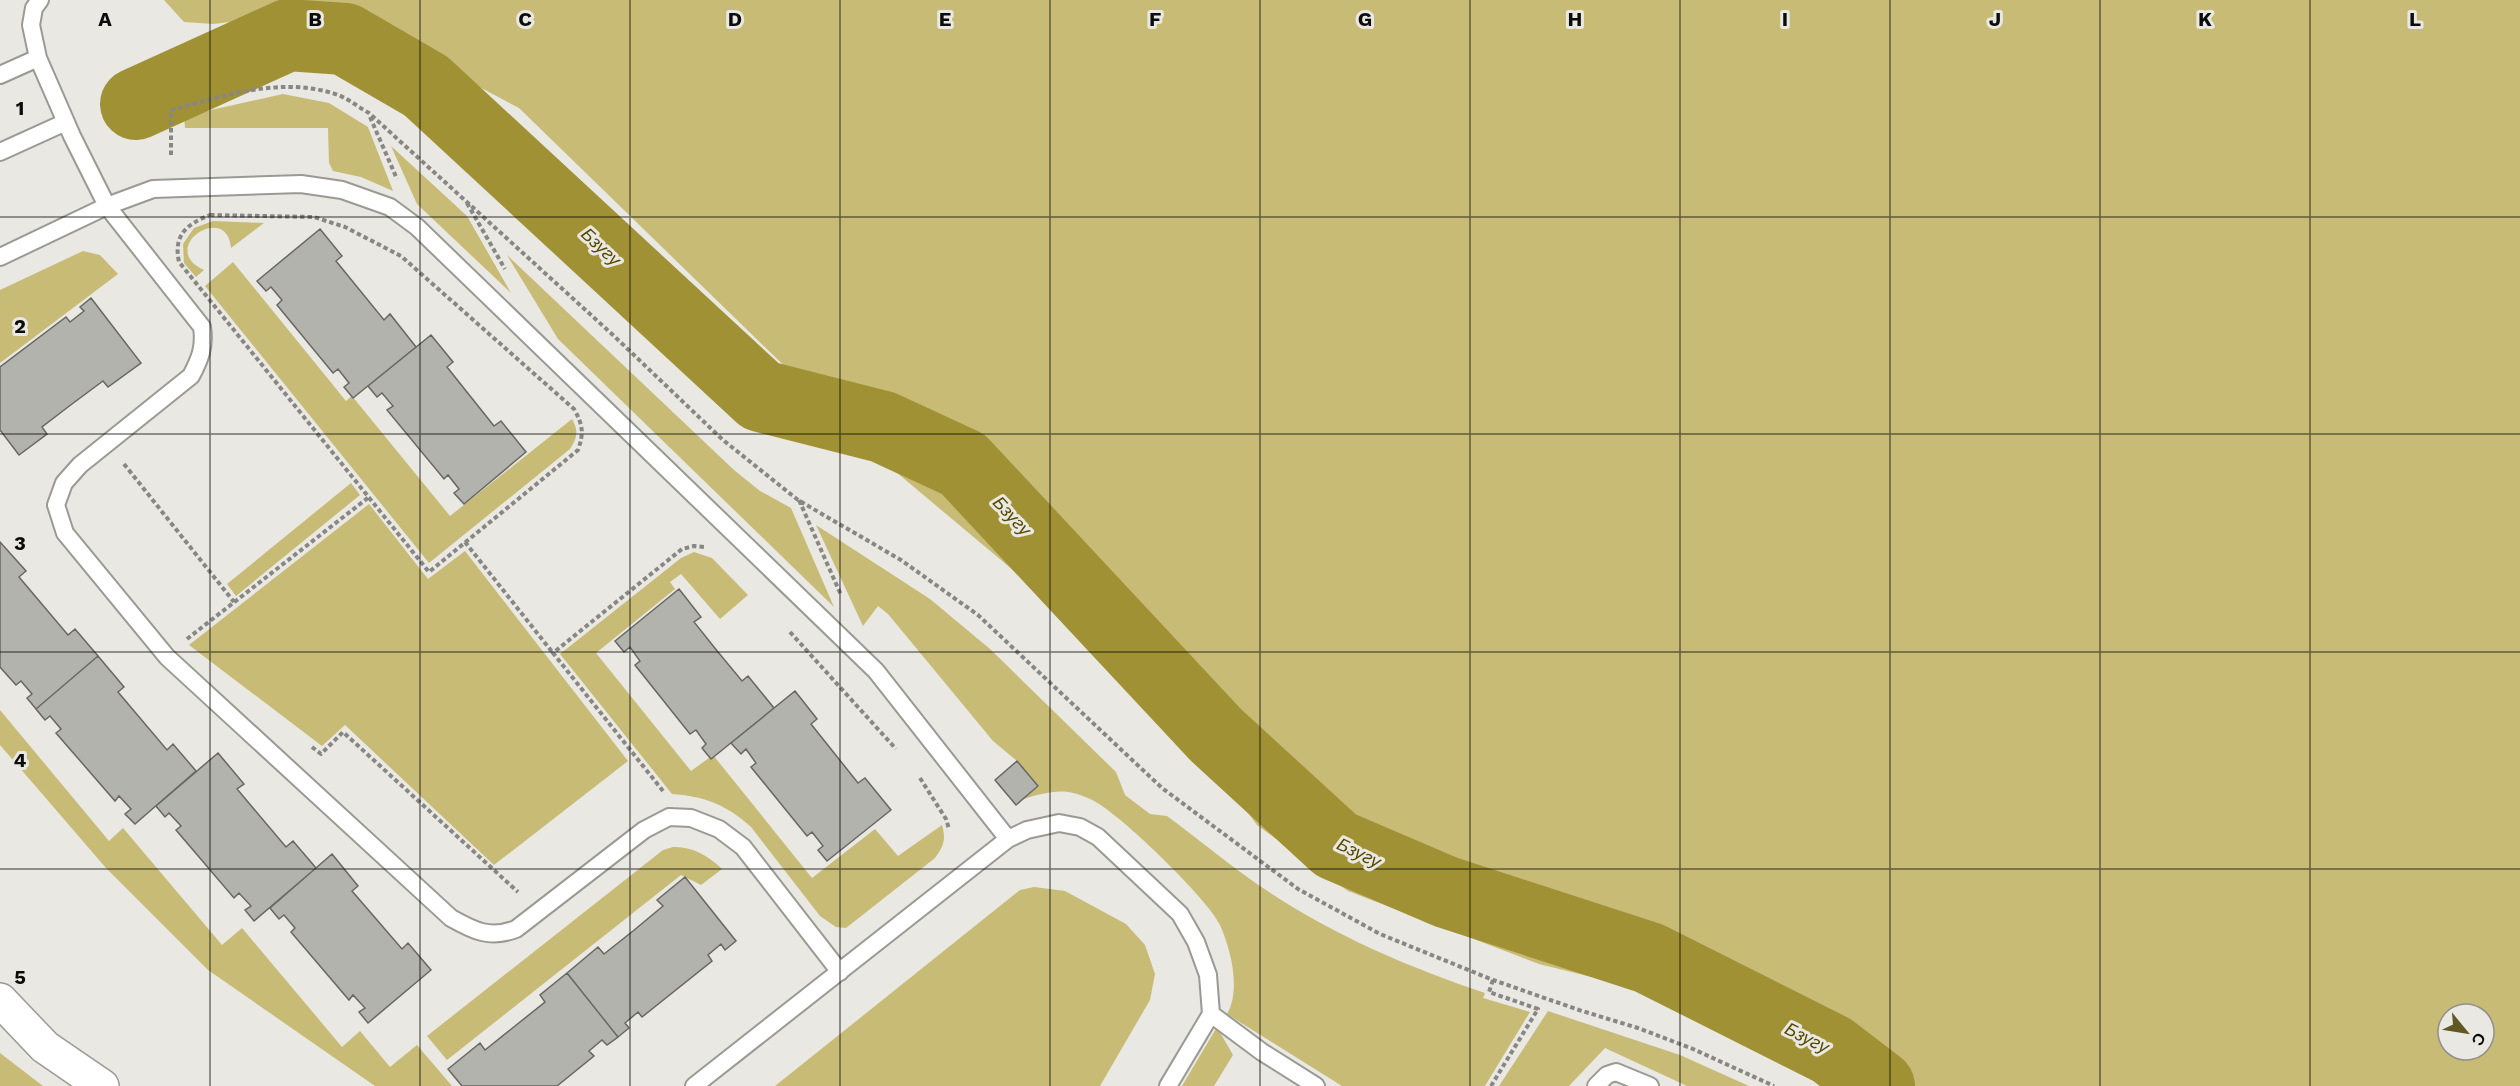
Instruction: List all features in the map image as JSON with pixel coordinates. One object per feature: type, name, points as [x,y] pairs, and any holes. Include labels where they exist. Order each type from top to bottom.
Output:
[{"type":"street","points":[[0,1000],[45,1047],[102,1086]]},
{"type":"lane","points":[[40,0],[34,9],[30,25],[38,58],[66,122],[107,206],[202,327],[204,344],[200,360],[191,376],[80,465],[64,483],[56,505],[64,533],[167,657],[450,918],[472,930],[500,935],[516,929],[644,830],[669,817],[691,818],[720,829],[742,847],[840,972]]},
{"type":"lane","points":[[0,75],[38,58]]},
{"type":"lane","points":[[0,152],[66,122]]},
{"type":"lane","points":[[0,257],[107,206],[153,189],[301,184],[342,190],[390,207],[417,227],[876,671],[1008,839]]},
{"type":"lane","points":[[694,1086],[1008,839],[1027,830],[1059,823],[1080,826],[1098,837],[1180,914],[1197,942],[1208,975],[1211,1014],[1168,1086]]},
{"type":"lane","points":[[1211,1014],[1262,1052],[1316,1086]]},
{"type":"lane","points":[[1596,1086],[1607,1075],[1616,1072],[1650,1086]]},
{"type":"path","points":[[171,155],[171,110],[229,95],[288,85],[334,93],[369,113],[613,335],[723,440],[798,500],[901,560],[978,615],[1162,788],[1298,889],[1380,934],[1493,980],[1638,1028],[1693,1049],[1774,1086]]},
{"type":"path","points":[[369,113],[417,227]]},
{"type":"path","points":[[210,215],[314,217],[345,227],[401,256],[574,409],[582,422],[583,434],[578,450],[465,542],[429,572],[179,262],[177,243],[182,233],[195,221],[210,215]]},
{"type":"path","points":[[107,443],[234,602]]},
{"type":"path","points":[[182,643],[369,497]]},
{"type":"path","points":[[798,500],[842,596]]},
{"type":"path","points":[[465,542],[665,794],[691,818]]},
{"type":"path","points":[[554,653],[682,549],[694,546],[708,548]]},
{"type":"path","points":[[784,626],[897,749]]},
{"type":"path","points":[[303,740],[321,754],[344,732],[511,884],[536,914]]},
{"type":"path","points":[[918,775],[946,819],[949,829]]},
{"type":"path","points":[[1491,1086],[1538,1009],[1489,992],[1493,980]]},
{"type":"shaded area","points":[[164,0],[2520,0],[2520,1086],[1831,1086],[1738,1032],[1632,987],[1539,964],[1348,891],[1257,825],[1213,765],[1096,655],[1039,592],[877,456],[519,108],[333,9],[213,24],[184,22]]},
{"type":"shaded area","points":[[283,94],[329,103],[368,127],[393,191],[361,177],[333,171],[329,163],[328,128],[185,128],[184,116]]},
{"type":"shaded area","points":[[391,146],[467,216],[511,293],[417,204]]},
{"type":"shaded area","points":[[213,221],[264,223],[231,248],[227,235],[218,229],[208,229],[198,233],[190,241],[187,251],[191,261],[204,270],[196,277],[184,263],[183,244],[194,228]]},
{"type":"shaded area","points":[[83,251],[100,255],[118,274],[0,363],[0,290]]},
{"type":"shaded area","points":[[507,255],[734,470],[760,491],[791,508],[834,607],[558,339]]},
{"type":"shaded area","points":[[233,262],[346,401],[352,396],[450,516],[572,419],[576,438],[570,449],[429,563],[205,286]]},
{"type":"shaded area","points":[[351,483],[360,495],[236,596],[227,584]]},
{"type":"shaded area","points":[[369,504],[428,579],[465,551],[628,761],[494,865],[345,725],[322,746],[189,645]]},
{"type":"shaded area","points":[[816,525],[930,599],[990,649],[1116,772],[1125,795],[1150,814],[1167,816],[1256,883],[1320,923],[1402,962],[1485,993],[1483,998],[1530,1012],[1485,1086],[1342,1086],[1227,1014],[1234,982],[1231,958],[1220,925],[1199,897],[1142,839],[1094,801],[1078,794],[1062,792],[1046,793],[1023,799],[1039,786],[1017,761],[993,741],[888,614],[878,606],[863,626]]},
{"type":"shaded area","points":[[694,552],[712,558],[748,595],[720,619],[681,574],[670,582],[675,589],[596,653],[691,771],[713,755],[812,878],[875,829],[898,856],[942,825],[943,842],[935,858],[846,928],[836,927],[820,916],[751,827],[742,819],[714,803],[672,794],[560,654],[681,558]]},
{"type":"shaded area","points":[[0,710],[109,841],[123,828],[222,945],[242,928],[342,1047],[360,1031],[390,1067],[417,1045],[452,1086],[375,1086],[208,970],[106,868],[0,745]]},
{"type":"shaded area","points":[[673,847],[687,848],[700,853],[722,869],[701,885],[681,875],[447,1060],[427,1036],[663,850]]},
{"type":"shaded area","points":[[1034,887],[1065,891],[1126,924],[1145,945],[1155,974],[1150,1000],[1100,1086],[775,1086],[1020,890]]},
{"type":"shaded area","points":[[1548,1011],[1680,1055],[1749,1086],[1687,1086],[1605,1048],[1569,1086],[1499,1086]]},
{"type":"shaded area","points":[[1217,1027],[1233,1055],[1214,1086],[1182,1086]]},
{"type":"shaded area","points":[[0,1053],[43,1086],[0,1086]]},
{"type":"building","points":[[320,229],[342,256],[336,261],[384,320],[390,314],[416,347],[353,398],[344,387],[349,383],[338,369],[333,373],[277,305],[282,300],[271,287],[266,291],[257,281]]},
{"type":"building","points":[[91,298],[141,363],[108,387],[103,381],[72,404],[42,427],[47,434],[19,455],[0,430],[0,367],[66,317],[70,322],[84,311],[80,307]]},
{"type":"building","points":[[431,335],[453,362],[447,367],[494,426],[501,421],[526,452],[464,504],[454,493],[459,489],[448,475],[444,479],[387,410],[393,406],[382,393],[377,397],[368,386]]},
{"type":"building","points":[[0,542],[26,571],[19,577],[68,635],[75,629],[98,656],[36,709],[27,698],[32,694],[21,681],[16,685],[0,667]]},
{"type":"building","points":[[679,589],[701,617],[694,622],[742,681],[748,676],[774,708],[711,759],[702,748],[706,744],[696,730],[690,734],[635,665],[640,661],[630,647],[624,652],[615,641]]},
{"type":"building","points":[[98,656],[124,687],[118,692],[167,750],[173,744],[196,771],[135,824],[125,814],[131,809],[119,796],[115,801],[56,733],[61,729],[50,716],[45,720],[36,709]]},
{"type":"building","points":[[795,691],[817,719],[811,724],[858,783],[865,778],[891,810],[827,861],[818,850],[823,846],[812,832],[807,836],[751,767],[756,763],[746,749],[741,754],[731,743]]},
{"type":"building","points":[[218,753],[244,784],[237,789],[286,847],[293,841],[316,868],[254,921],[245,910],[251,906],[239,893],[234,898],[176,830],[181,826],[169,813],[165,817],[156,806]]},
{"type":"building","points":[[1017,761],[1038,786],[1016,805],[995,780]]},
{"type":"building","points":[[332,854],[358,886],[352,891],[402,949],[408,943],[431,970],[368,1023],[359,1012],[365,1008],[353,995],[349,1000],[291,932],[295,928],[284,915],[279,919],[270,908]]},
{"type":"building","points":[[685,877],[736,941],[725,950],[721,944],[708,955],[712,961],[642,1017],[638,1012],[625,1023],[629,1028],[618,1037],[567,973],[598,947],[604,954],[633,931],[663,906],[657,900]]},
{"type":"building","points":[[567,973],[618,1037],[607,1045],[602,1040],[589,1051],[594,1056],[557,1086],[462,1086],[448,1069],[480,1043],[485,1050],[545,1002],[540,995]]},
{"type":"waterway","name":"Бзугу","points":[[136,104],[288,35],[345,39],[426,86],[761,396],[883,427],[963,464],[1216,735],[1336,845],[1446,892],[1649,958],[1832,1050],[1879,1086]]}]
